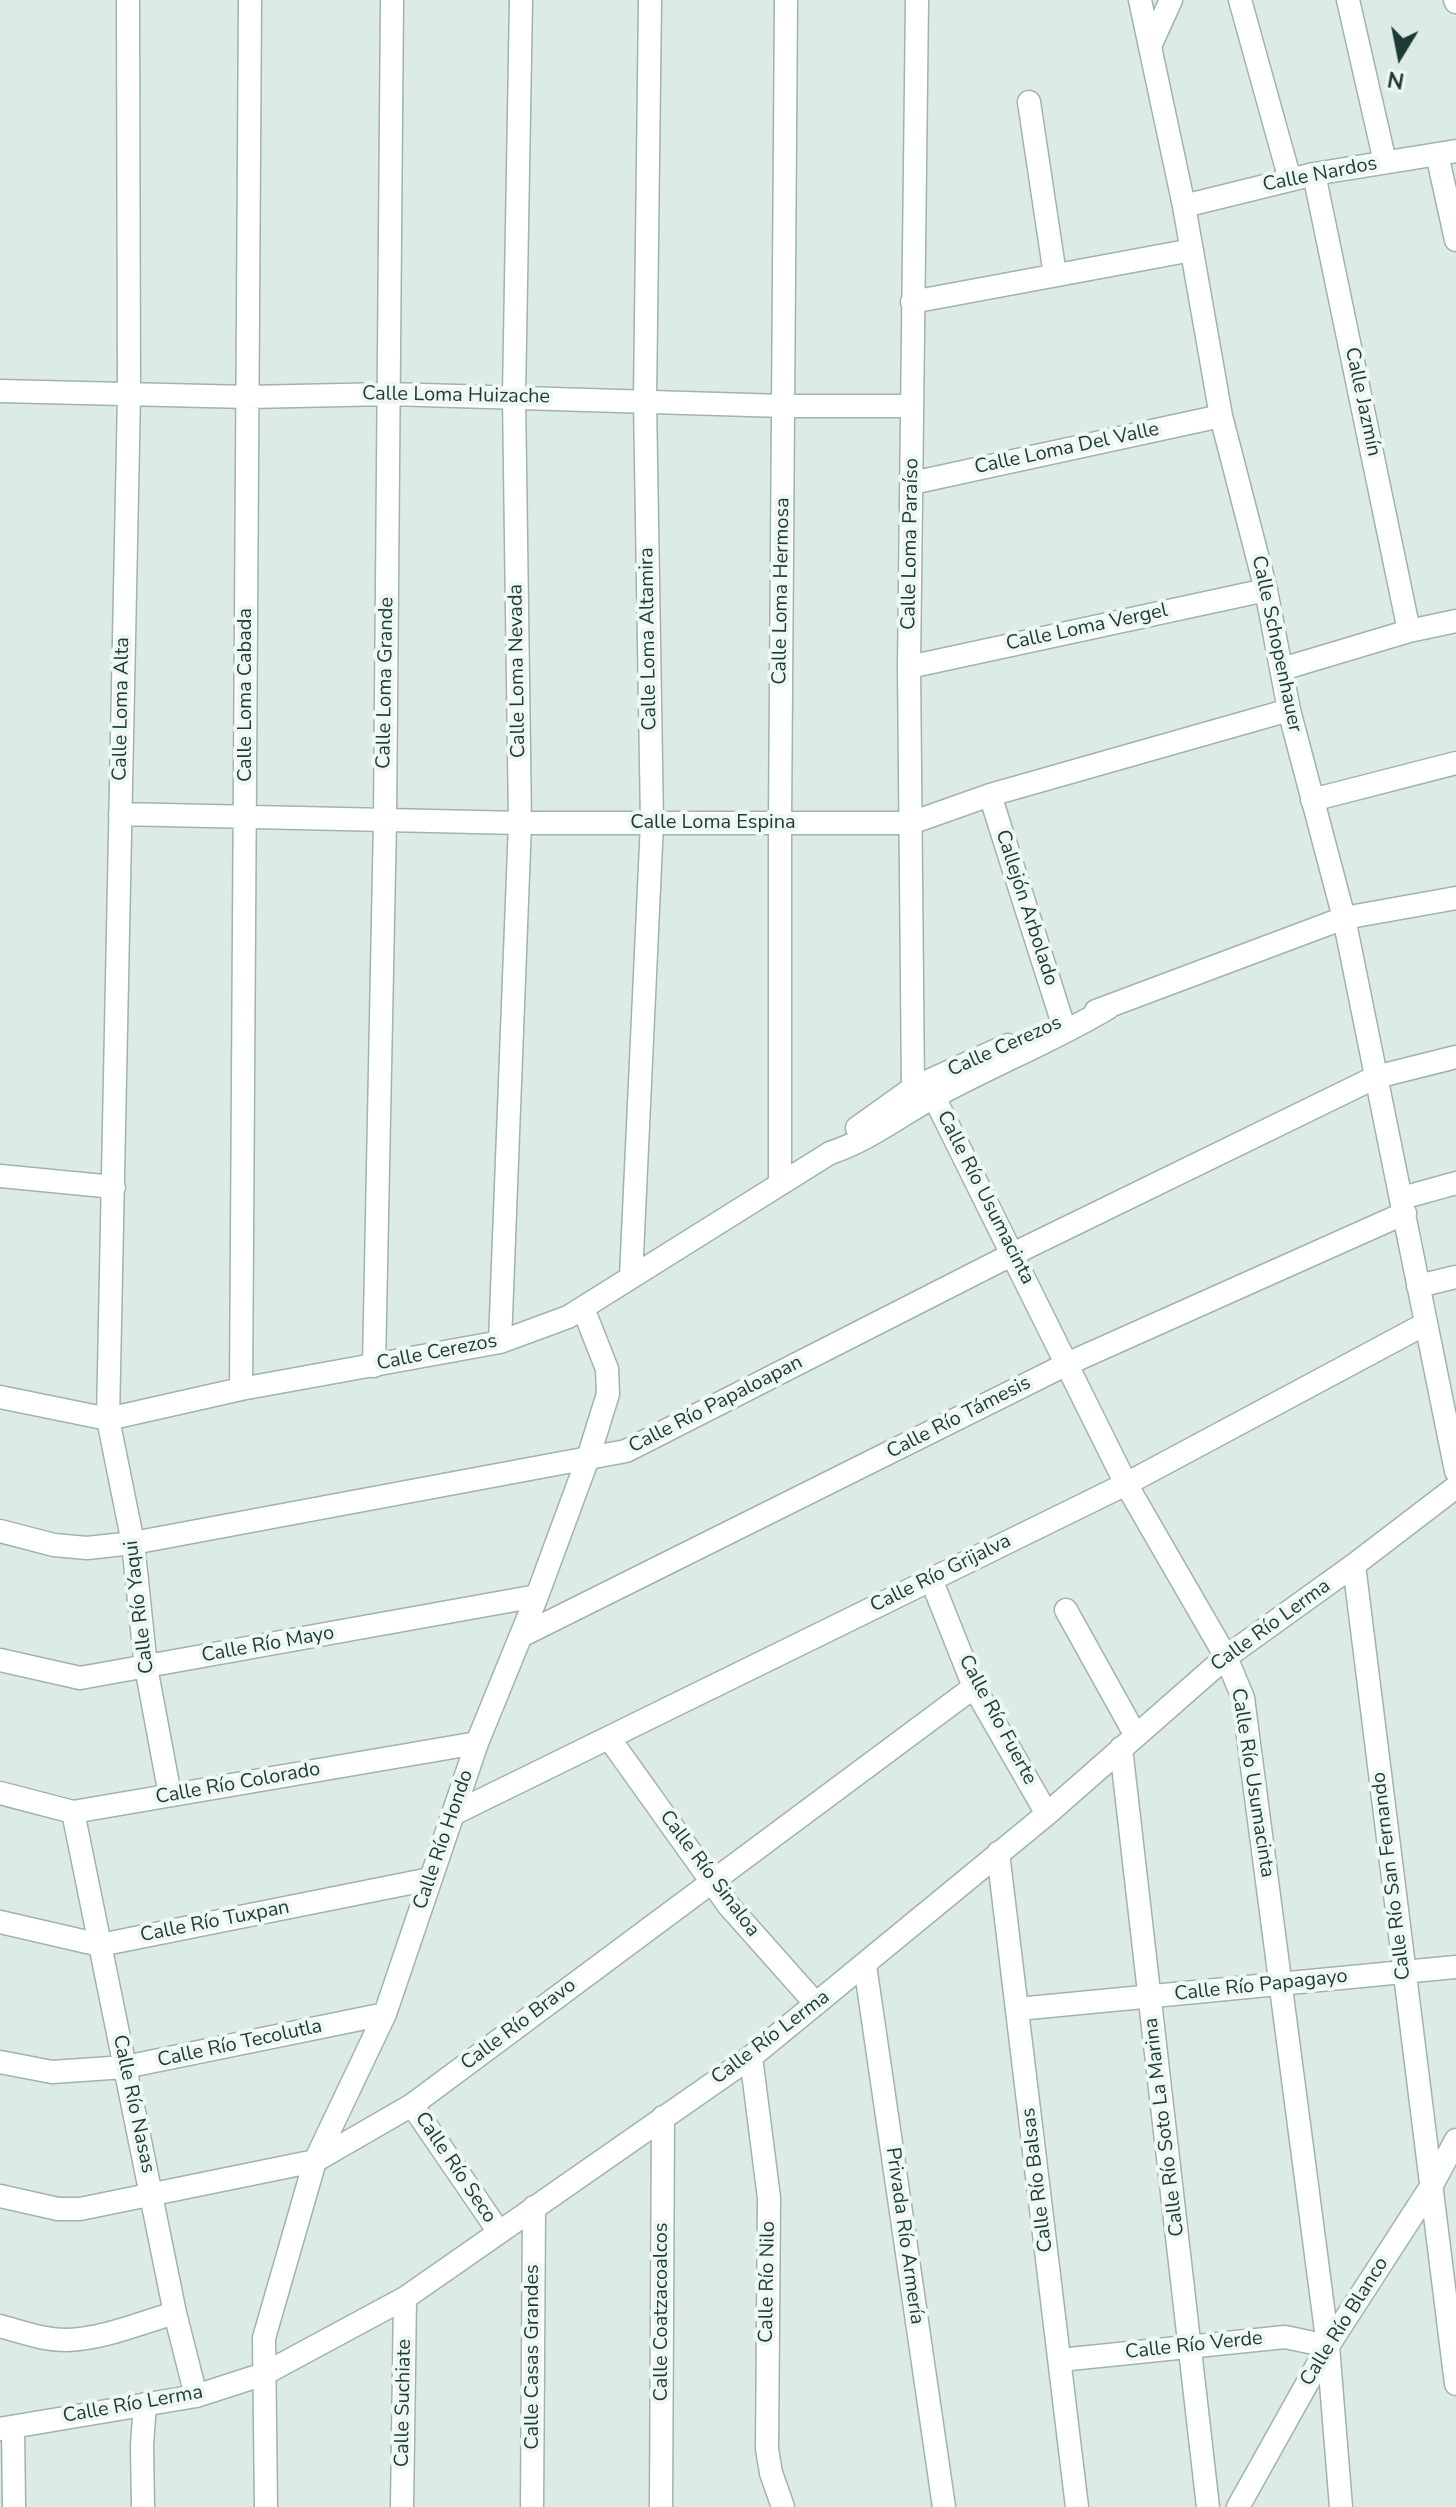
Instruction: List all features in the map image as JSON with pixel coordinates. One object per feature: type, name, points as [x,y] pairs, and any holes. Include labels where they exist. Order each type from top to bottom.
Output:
[{"type":"street","name":"Calle Loma Alta","points":[[108,1419],[129,395],[128,0]]},
{"type":"street","name":"Calle Loma Cabada","points":[[241,1389],[250,0]]},
{"type":"street","name":"Calle Loma Grande","points":[[374,1366],[385,820],[392,0]]},
{"type":"street","name":"Calle Loma Nevada","points":[[500,1342],[520,823],[514,396],[521,0]]},
{"type":"street","name":"Calle Loma Altamira","points":[[631,1277],[652,823],[645,401],[650,0]]},
{"type":"street","name":"Calle Loma Hermosa","points":[[780,1183],[786,0]]},
{"type":"street","name":"Calle Loma Paraíso","points":[[917,0],[909,667],[911,823],[923,1093]]},
{"type":"street","name":"Calle Schopenhauer","points":[[1140,0],[1184,206],[1221,416],[1266,590],[1289,710],[1344,918],[1418,1286]]},
{"type":"street","points":[[1151,44],[1171,0]]},
{"type":"street","points":[[1240,0],[1290,180]]},
{"type":"street","points":[[1348,0],[1385,162]]},
{"type":"street","points":[[1029,102],[1055,275]]},
{"type":"street","points":[[1447,152],[1456,240]]},
{"type":"street","name":"Calle Nardos","points":[[1184,206],[1314,174],[1447,152]]},
{"type":"street","name":"Calle Jazmín","points":[[1314,174],[1409,631]]},
{"type":"street","points":[[912,302],[1192,250]]},
{"type":"street","name":"Calle Loma Huizache","points":[[0,391],[248,397],[390,394],[514,396],[783,406],[912,406]]},
{"type":"street","name":"Calle Loma Del Valle","points":[[912,483],[1221,416]]},
{"type":"street","name":"Calle Loma Vergel","points":[[909,667],[1266,590]]},
{"type":"street","points":[[1282,669],[1409,631],[1456,621]]},
{"type":"street","name":"Calle Loma Espina","points":[[120,814],[520,823],[911,823],[990,795],[1289,710]]},
{"type":"street","points":[[1312,800],[1456,763]]},
{"type":"street","name":"Callejón Arbolado","points":[[990,795],[1062,1021]]},
{"type":"street","name":"Calle Cerezos","points":[[0,1397],[108,1419],[241,1389],[500,1342],[568,1317],[780,1183],[830,1153],[854,1145],[923,1093],[1062,1021],[1108,1008],[1344,918],[1456,898]]},
{"type":"street","name":"Calle Cerezos","points":[[923,1093],[1068,1032],[1108,1008]]},
{"type":"street","name":"Calle Río Papaloapan","points":[[0,1531],[54,1545],[87,1548],[133,1543],[626,1451],[1013,1254],[1376,1077],[1456,1057]]},
{"type":"street","name":"Calle Río Usumacinta","points":[[923,1093],[1013,1254],[1126,1484],[1226,1657],[1243,1698],[1328,2346],[1341,2507]]},
{"type":"street","points":[[0,1176],[114,1187]]},
{"type":"street","name":"Calle Río Támesis","points":[[521,1636],[1067,1364],[1456,1183]]},
{"type":"street","points":[[1456,1277],[1418,1286],[1425,1324],[1447,1388],[1456,1471]]},
{"type":"street","name":"Calle Río Hondo","points":[[266,2507],[264,2338],[315,2161],[385,2014],[477,1743],[537,1596],[608,1394],[607,1369],[583,1308]]},
{"type":"street","name":"Calle Río Grijalva","points":[[453,1814],[1126,1484],[1425,1324]]},
{"type":"street","name":"Calle Río Yaqui","points":[[108,1419],[133,1543],[146,1667],[170,1795]]},
{"type":"street","name":"Calle Río Lerma","points":[[6,2429],[196,2396],[264,2374],[405,2298],[751,2057],[1047,1814],[1226,1657],[1456,1487]]},
{"type":"street","name":"Calle Río San Fernando","points":[[1354,1565],[1456,2384]]},
{"type":"street","name":"Calle Río Fuerte","points":[[931,1579],[974,1687],[1047,1814]]},
{"type":"street","name":"Calle Río Mayo","points":[[0,1660],[80,1678],[537,1596]]},
{"type":"street","points":[[1066,1610],[1128,1742]]},
{"type":"street","name":"Calle Río Bravo","points":[[0,2196],[58,2209],[80,2209],[315,2161],[412,2105],[974,1687]]},
{"type":"street","name":"Calle Río Sinaloa","points":[[609,1738],[729,1906],[816,2004]]},
{"type":"street","name":"Calle Río Soto La Marina","points":[[1128,1742],[1150,1997],[1208,2507]]},
{"type":"street","name":"Calle Río Colorado","points":[[0,1793],[73,1812],[477,1743]]},
{"type":"street","name":"Calle Río Nasas","points":[[73,1812],[175,2313],[196,2396]]},
{"type":"street","name":"Calle Río Balsas","points":[[998,1853],[1077,2507]]},
{"type":"street","name":"Calle Río Tuxpan","points":[[0,1922],[100,1945],[430,1879]]},
{"type":"street","name":"Privada Río Armería","points":[[865,1965],[944,2507]]},
{"type":"street","name":"Calle Río Papagayo","points":[[1018,2009],[1456,1967]]},
{"type":"street","name":"Calle Río Tecolutla","points":[[0,2062],[52,2072],[125,2067],[385,2014]]},
{"type":"street","name":"Calle Río Nilo","points":[[751,2057],[769,2198],[767,2449],[771,2473],[783,2507]]},
{"type":"street","name":"Calle Río Seco","points":[[412,2105],[499,2232]]},
{"type":"street","name":"Calle Coatzacoalcos","points":[[661,2507],[663,2117]]},
{"type":"street","name":"Calle Río Blanco","points":[[1238,2507],[1328,2346],[1432,2185],[1456,2140]]},
{"type":"street","name":"Calle Casas Grandes","points":[[532,2507],[534,2207]]},
{"type":"street","name":"Calle Suchiate","points":[[402,2507],[405,2298]]},
{"type":"street","points":[[0,2326],[64,2340],[90,2338],[175,2313]]},
{"type":"street","name":"Calle Río Verde","points":[[1060,2360],[1285,2337],[1328,2346]]},
{"type":"street","points":[[143,2507],[145,2404]]},
{"type":"street","points":[[6,2429],[14,2507]]}]
